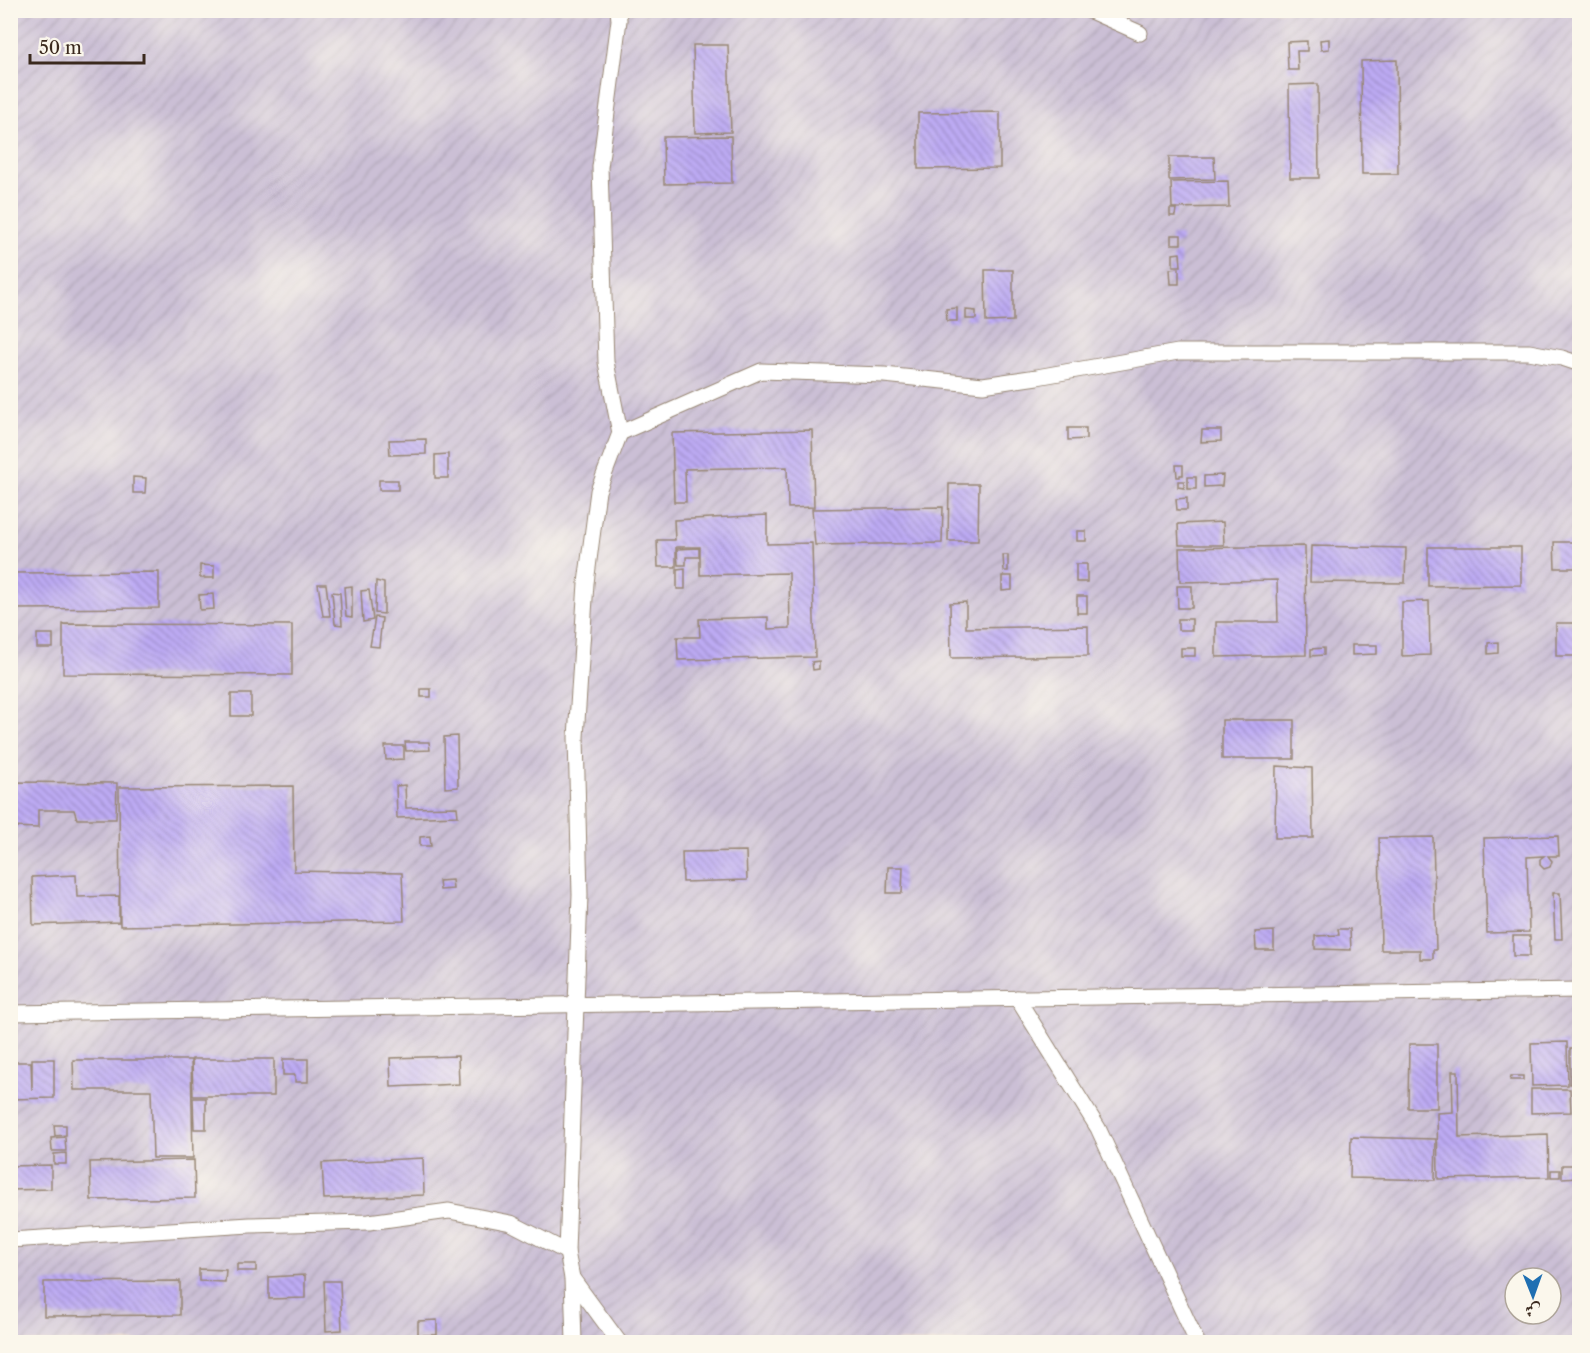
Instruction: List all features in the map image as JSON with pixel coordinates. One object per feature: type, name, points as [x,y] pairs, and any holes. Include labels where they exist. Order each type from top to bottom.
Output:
[{"type":"street","points":[[1088,10],[1140,33]]},
{"type":"street","points":[[574,1342],[572,1278],[567,1252],[580,894],[576,737],[586,583],[598,491],[620,433],[606,362],[600,167],[621,14]]},
{"type":"street","points":[[620,433],[761,371],[884,375],[983,385],[1178,352],[1529,352],[1580,364]]},
{"type":"street","points":[[1562,358],[1580,357]]},
{"type":"street","points":[[10,1013],[1580,990]]},
{"type":"street","points":[[1017,998],[1098,1128],[1197,1342]]},
{"type":"street","points":[[10,1240],[250,1225],[369,1222],[449,1211],[511,1223],[567,1252]]},
{"type":"street","points":[[572,1278],[619,1342]]},
{"type":"shaded area","points":[[10,11],[1579,11],[1579,1342],[11,1342]]},
{"type":"building","points":[[1329,39],[1329,49],[1321,50],[1320,40]]},
{"type":"building","points":[[1307,41],[1307,51],[1297,51],[1298,70],[1288,70],[1287,42]]},
{"type":"building","points":[[693,45],[728,45],[731,132],[695,133]]},
{"type":"building","points":[[1397,60],[1398,174],[1362,174],[1361,61]]},
{"type":"building","points":[[1318,84],[1319,178],[1290,178],[1289,85]]},
{"type":"building","points":[[1000,112],[1000,168],[918,169],[918,113]]},
{"type":"building","points":[[731,136],[732,183],[664,184],[663,137]]},
{"type":"building","points":[[1169,157],[1214,157],[1215,179],[1169,180]]},
{"type":"building","points":[[1228,181],[1229,207],[1172,208],[1171,182]]},
{"type":"building","points":[[1170,209],[1176,209],[1175,216],[1170,216]]},
{"type":"building","points":[[1171,235],[1181,235],[1181,244],[1171,244]]},
{"type":"building","points":[[1180,253],[1181,266],[1173,266],[1173,254]]},
{"type":"building","points":[[1179,268],[1179,284],[1171,284],[1170,269]]},
{"type":"building","points":[[985,270],[1013,270],[1013,321],[986,322]]},
{"type":"building","points":[[957,308],[957,321],[947,321],[946,309]]},
{"type":"building","points":[[966,310],[976,311],[976,319],[966,319]]},
{"type":"building","points":[[1068,428],[1086,428],[1086,439],[1068,440]]},
{"type":"building","points":[[812,430],[814,507],[788,508],[787,467],[685,469],[686,502],[674,502],[672,433]]},
{"type":"building","points":[[1202,430],[1221,430],[1221,441],[1201,442]]},
{"type":"building","points":[[426,439],[426,454],[390,455],[389,440]]},
{"type":"building","points":[[448,454],[448,478],[435,478],[435,455]]},
{"type":"building","points":[[1176,465],[1183,465],[1183,475],[1180,477],[1177,477]]},
{"type":"building","points":[[1223,475],[1222,486],[1204,487],[1204,476]]},
{"type":"building","points":[[133,477],[146,478],[145,493],[133,493]]},
{"type":"building","points":[[1188,477],[1196,477],[1196,489],[1188,489]]},
{"type":"building","points":[[379,480],[398,480],[398,490],[379,490]]},
{"type":"building","points":[[1178,481],[1184,481],[1184,488],[1178,487]]},
{"type":"building","points":[[949,484],[979,484],[978,541],[948,541]]},
{"type":"building","points":[[1187,498],[1187,510],[1177,510],[1176,499]]},
{"type":"building","points":[[943,507],[942,543],[815,545],[812,509]]},
{"type":"building","points":[[767,515],[767,544],[812,543],[815,657],[678,660],[677,637],[700,637],[699,619],[768,617],[768,629],[790,628],[789,573],[700,575],[700,547],[676,547],[676,567],[658,567],[657,540],[675,540],[674,520]]},
{"type":"building","points":[[1223,522],[1224,545],[1179,545],[1178,524]]},
{"type":"building","points":[[1077,531],[1086,531],[1086,541],[1077,541]]},
{"type":"building","points":[[1554,542],[1580,542],[1580,568],[1555,568]]},
{"type":"building","points":[[1305,546],[1306,655],[1216,657],[1216,622],[1278,622],[1277,580],[1180,582],[1179,548]]},
{"type":"building","points":[[1311,546],[1406,548],[1405,583],[1310,582]]},
{"type":"building","points":[[1428,547],[1521,547],[1521,585],[1428,586]]},
{"type":"building","points":[[699,548],[699,557],[686,557],[686,565],[678,565],[677,549]]},
{"type":"building","points":[[1003,555],[1008,555],[1008,571],[1004,571]]},
{"type":"building","points":[[1076,564],[1087,564],[1087,582],[1076,582]]},
{"type":"building","points":[[200,565],[214,566],[214,578],[200,578]]},
{"type":"building","points":[[685,568],[685,589],[677,589],[677,569]]},
{"type":"building","points":[[159,572],[159,608],[10,609],[10,573]]},
{"type":"building","points":[[1002,576],[1012,576],[1012,590],[1002,591]]},
{"type":"building","points":[[376,581],[384,583],[384,614],[375,613]]},
{"type":"building","points":[[318,584],[326,584],[330,616],[323,616]]},
{"type":"building","points":[[352,586],[352,617],[346,616],[344,587]]},
{"type":"building","points":[[1177,586],[1192,586],[1192,608],[1178,608]]},
{"type":"building","points":[[369,590],[373,620],[363,622],[361,591]]},
{"type":"building","points":[[332,592],[340,593],[342,625],[335,624]]},
{"type":"building","points":[[213,594],[214,609],[200,610],[199,595]]},
{"type":"building","points":[[1077,596],[1087,596],[1087,613],[1077,613]]},
{"type":"building","points":[[1429,601],[1430,655],[1402,656],[1402,602]]},
{"type":"building","points":[[966,602],[966,628],[1088,626],[1088,656],[951,658],[950,603]]},
{"type":"building","points":[[375,617],[382,618],[379,647],[370,646]]},
{"type":"building","points":[[1178,619],[1192,619],[1192,630],[1178,630]]},
{"type":"building","points":[[1556,623],[1580,623],[1580,656],[1556,656]]},
{"type":"building","points":[[63,624],[292,625],[292,675],[63,674]]},
{"type":"building","points":[[37,634],[53,634],[53,648],[37,648]]},
{"type":"building","points":[[1498,642],[1498,653],[1488,654],[1488,643]]},
{"type":"building","points":[[1352,645],[1377,645],[1377,654],[1352,655]]},
{"type":"building","points":[[1181,648],[1195,648],[1195,656],[1181,656]]},
{"type":"building","points":[[1324,648],[1324,655],[1311,656],[1311,649]]},
{"type":"building","points":[[819,661],[819,669],[813,670],[812,662]]},
{"type":"building","points":[[421,689],[431,689],[431,697],[421,697]]},
{"type":"building","points":[[231,694],[251,694],[251,716],[231,716]]},
{"type":"building","points":[[1222,720],[1294,720],[1294,759],[1222,759]]},
{"type":"building","points":[[457,736],[458,787],[445,788],[444,737]]},
{"type":"building","points":[[405,742],[429,742],[430,750],[406,751]]},
{"type":"building","points":[[385,746],[404,746],[404,759],[386,760]]},
{"type":"building","points":[[1276,766],[1312,768],[1313,838],[1275,838]]},
{"type":"building","points":[[10,782],[117,783],[116,819],[77,819],[74,810],[38,810],[38,828],[10,827]]},
{"type":"building","points":[[405,785],[406,808],[457,807],[458,816],[397,818],[396,786]]},
{"type":"building","points":[[293,786],[294,871],[402,873],[404,921],[120,926],[119,787]]},
{"type":"building","points":[[430,836],[431,846],[420,846],[420,837]]},
{"type":"building","points":[[1558,836],[1559,856],[1548,856],[1552,861],[1550,867],[1544,869],[1540,865],[1540,859],[1544,856],[1527,857],[1529,932],[1487,933],[1484,838]]},
{"type":"building","points":[[1433,837],[1436,950],[1433,950],[1433,959],[1420,959],[1420,950],[1381,950],[1379,838]]},
{"type":"building","points":[[746,851],[747,880],[683,882],[682,852]]},
{"type":"building","points":[[888,867],[903,867],[902,893],[887,893]]},
{"type":"building","points":[[76,875],[77,897],[119,896],[119,922],[33,925],[32,877]]},
{"type":"building","points":[[452,880],[453,889],[440,890],[439,881]]},
{"type":"building","points":[[1553,893],[1560,893],[1562,939],[1555,939]]},
{"type":"building","points":[[1338,929],[1350,929],[1351,950],[1315,949],[1315,936],[1339,935]]},
{"type":"building","points":[[1274,931],[1274,950],[1256,950],[1255,932]]},
{"type":"building","points":[[1513,936],[1530,936],[1530,956],[1513,956]]},
{"type":"building","points":[[1567,1042],[1568,1085],[1532,1086],[1531,1043]]},
{"type":"building","points":[[1409,1044],[1437,1044],[1437,1108],[1408,1108]]},
{"type":"building","points":[[1570,1049],[1580,1049],[1580,1084],[1570,1084]]},
{"type":"building","points":[[458,1056],[459,1084],[391,1087],[390,1058]]},
{"type":"building","points":[[32,1059],[54,1059],[54,1098],[10,1099],[10,1062],[31,1062],[32,1091]]},
{"type":"building","points":[[192,1059],[274,1059],[274,1096],[193,1096]]},
{"type":"building","points":[[283,1059],[308,1059],[308,1082],[295,1082],[295,1075],[283,1075]]},
{"type":"building","points":[[73,1060],[191,1060],[193,1158],[153,1158],[151,1090],[74,1090]]},
{"type":"building","points":[[1452,1071],[1458,1071],[1459,1137],[1548,1134],[1549,1177],[1438,1179],[1437,1113],[1453,1112]]},
{"type":"building","points":[[1511,1076],[1523,1076],[1523,1080],[1510,1080]]},
{"type":"building","points":[[1531,1089],[1570,1089],[1571,1112],[1531,1113]]},
{"type":"building","points":[[193,1098],[206,1098],[206,1129],[194,1129]]},
{"type":"building","points":[[54,1125],[66,1125],[66,1135],[55,1136]]},
{"type":"building","points":[[65,1137],[66,1151],[52,1151],[51,1138]]},
{"type":"building","points":[[1351,1137],[1436,1139],[1435,1180],[1350,1178]]},
{"type":"building","points":[[66,1153],[66,1164],[54,1164],[54,1154]]},
{"type":"building","points":[[423,1158],[424,1195],[324,1199],[322,1163]]},
{"type":"building","points":[[194,1160],[195,1198],[91,1200],[90,1162]]},
{"type":"building","points":[[51,1165],[51,1189],[10,1190],[10,1166]]},
{"type":"building","points":[[1562,1165],[1580,1165],[1580,1177],[1562,1178]]},
{"type":"building","points":[[1551,1170],[1560,1170],[1560,1177],[1551,1177]]},
{"type":"building","points":[[237,1264],[256,1264],[256,1271],[237,1271]]},
{"type":"building","points":[[199,1269],[226,1270],[225,1282],[199,1281]]},
{"type":"building","points":[[305,1275],[305,1298],[269,1299],[269,1277]]},
{"type":"building","points":[[180,1281],[180,1315],[44,1316],[44,1282]]},
{"type":"building","points":[[324,1281],[340,1281],[342,1330],[326,1331]]},
{"type":"building","points":[[437,1320],[437,1335],[418,1335],[418,1321]]}]
